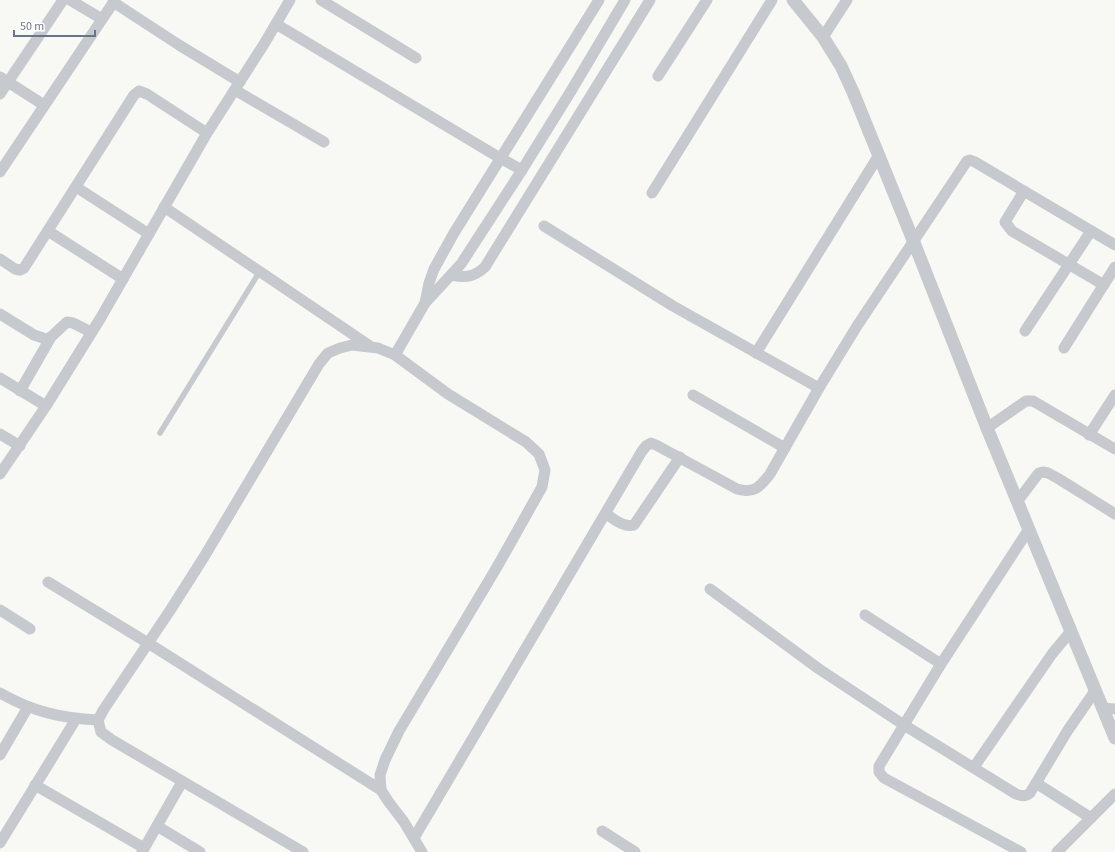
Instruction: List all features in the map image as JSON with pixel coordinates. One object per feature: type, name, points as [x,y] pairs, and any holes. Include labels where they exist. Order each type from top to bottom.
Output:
[{"type":"street","points":[[70,0],[102,19]]},
{"type":"street","points":[[0,474],[46,406],[150,234],[207,133],[238,86],[290,0]]},
{"type":"street","points":[[321,0],[416,58]]},
{"type":"street","points":[[425,303],[429,283],[434,269],[457,228],[599,0]]},
{"type":"street","points":[[395,355],[425,303],[461,264],[522,170],[572,92],[625,0]]},
{"type":"street","points":[[452,275],[463,277],[472,276],[485,267],[650,0]]},
{"type":"street","points":[[658,76],[706,0]]},
{"type":"street","points":[[652,193],[772,0]]},
{"type":"street","points":[[793,0],[823,36],[853,92],[1017,502],[1096,691],[1109,709],[1115,738]]},
{"type":"street","points":[[823,36],[847,0]]},
{"type":"street","points":[[2,166],[114,1],[238,86],[324,142]]},
{"type":"street","points":[[0,94],[4,80],[58,2]]},
{"type":"street","points":[[276,24],[522,170]]},
{"type":"street","points":[[4,80],[44,105]]},
{"type":"street","points":[[0,259],[15,269],[20,270],[24,268],[134,95],[139,91],[147,94],[207,133]]},
{"type":"street","points":[[756,353],[879,155]]},
{"type":"street","points":[[414,838],[646,446],[651,443],[656,445],[737,489],[746,491],[754,490],[762,484],[857,326],[964,165],[970,160],[1115,245]]},
{"type":"street","points":[[76,186],[150,234]]},
{"type":"street","points":[[1024,191],[1004,222],[1006,226],[1068,265],[1104,285]]},
{"type":"street","points":[[164,207],[370,346]]},
{"type":"street","points":[[544,226],[673,306],[819,388]]},
{"type":"street","points":[[48,231],[122,279]]},
{"type":"street","points":[[1025,331],[1091,231]]},
{"type":"street","points":[[1064,348],[1115,268]]},
{"type":"street","points":[[0,314],[40,338],[46,339],[52,337]]},
{"type":"street","points":[[20,391],[52,337],[67,322],[73,323],[91,332]]},
{"type":"street","points":[[303,852],[112,740],[101,732],[98,720],[204,557],[320,364],[328,353],[352,345],[370,346],[395,355],[448,394],[526,442],[539,454],[546,470],[542,487],[497,567],[399,731],[380,775],[381,790]]},
{"type":"street","points":[[0,378],[46,406]]},
{"type":"street","points":[[693,395],[785,448]]},
{"type":"street","points":[[1090,434],[1115,396]]},
{"type":"street","points":[[987,428],[1026,401],[1033,402],[1115,449]]},
{"type":"street","points":[[0,434],[20,446]]},
{"type":"street","points":[[606,514],[625,525],[631,526],[634,524],[680,457]]},
{"type":"street","points":[[1017,502],[1039,473],[1043,472],[1059,479],[1115,514]]},
{"type":"street","points":[[1020,852],[884,778],[879,772],[879,766],[941,664],[1029,529]]},
{"type":"street","points":[[48,582],[148,642],[381,790],[422,852]]},
{"type":"street","points":[[710,589],[819,668],[904,725],[1021,796],[1027,795],[1030,792],[1068,730],[1096,691]]},
{"type":"street","points":[[0,610],[30,629]]},
{"type":"street","points":[[865,615],[941,664]]},
{"type":"street","points":[[974,767],[1052,654],[1071,631]]},
{"type":"street","points":[[0,693],[28,707],[60,717],[98,720]]},
{"type":"street","points":[[0,754],[28,707]]},
{"type":"street","points":[[0,843],[76,719]]},
{"type":"street","points":[[35,785],[143,850],[182,782]]},
{"type":"street","points":[[1036,783],[1091,818]]},
{"type":"street","points":[[1057,852],[1115,794]]},
{"type":"street","points":[[157,826],[200,852]]},
{"type":"street","points":[[602,831],[635,852]]},
{"type":"lane","points":[[160,433],[260,271]]}]
